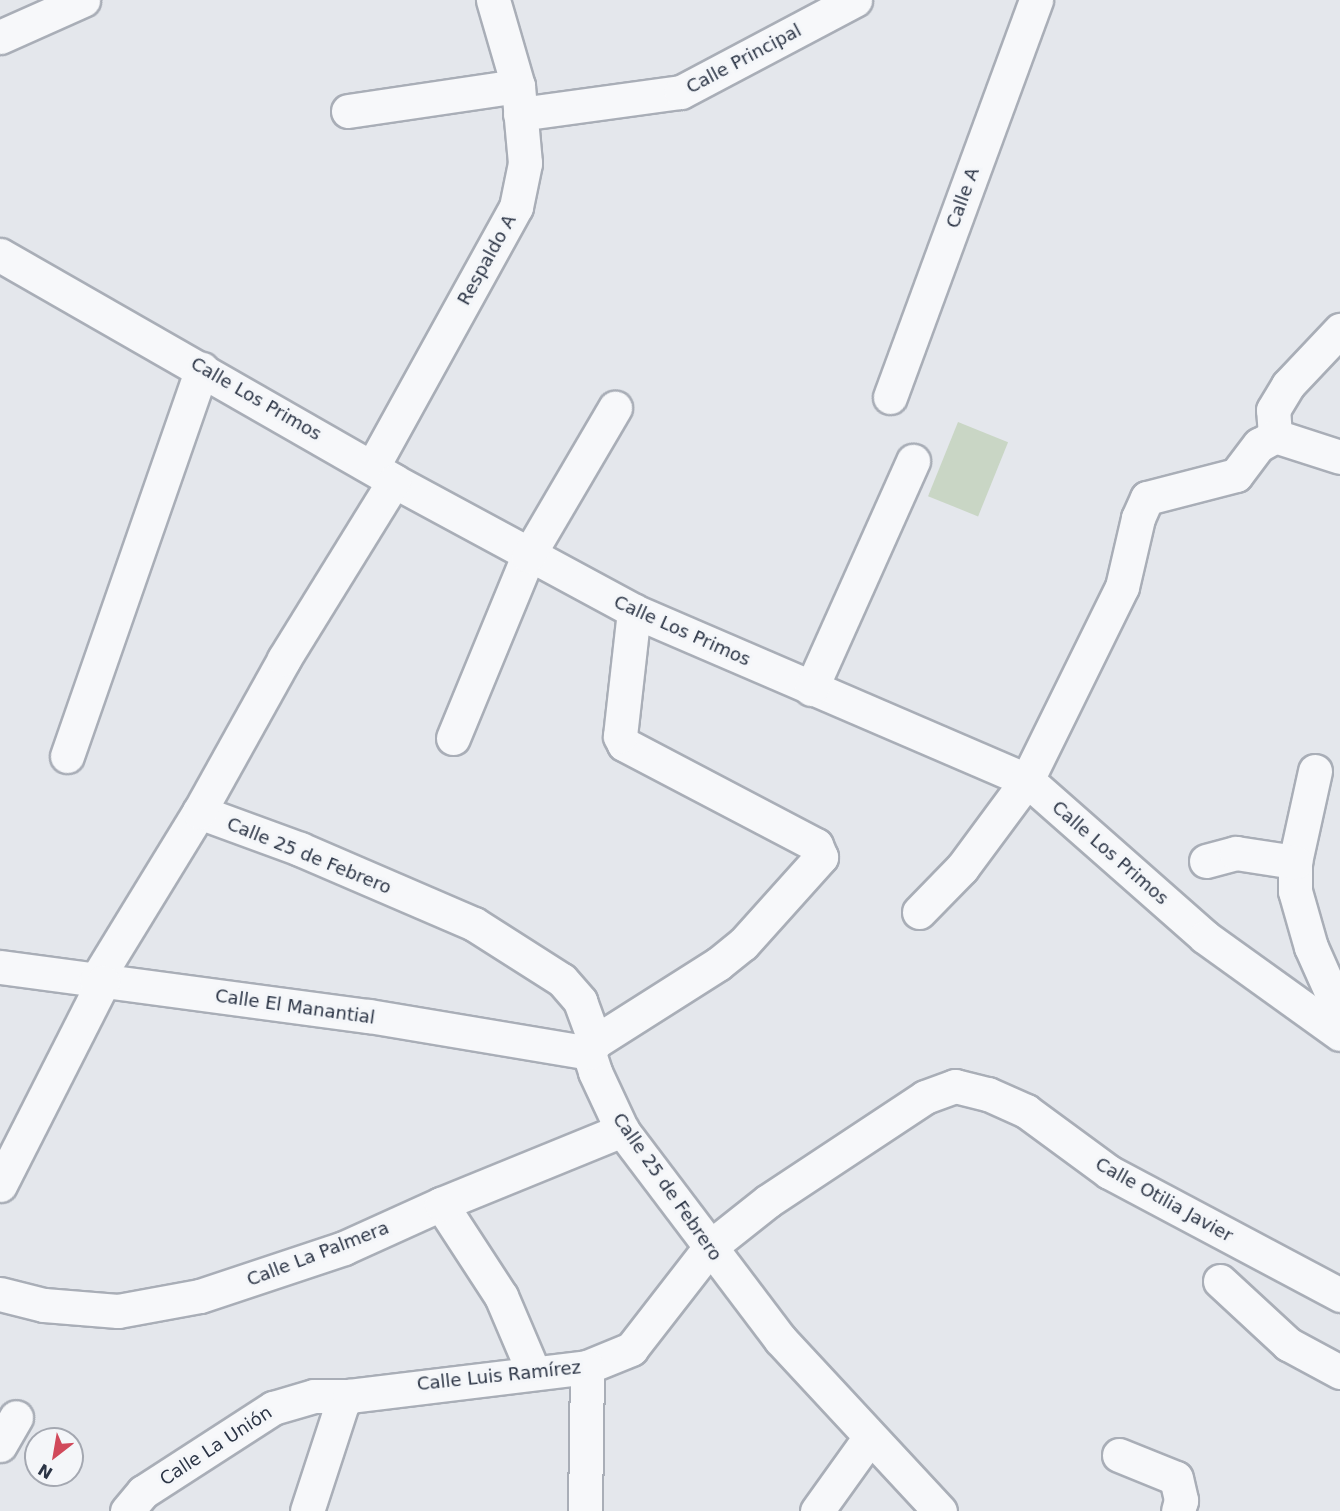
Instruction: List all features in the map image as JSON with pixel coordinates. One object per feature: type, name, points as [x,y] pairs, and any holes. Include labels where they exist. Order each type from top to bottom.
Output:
[{"type":"street","points":[[0,37],[83,0]]},
{"type":"street","name":"Respaldo A","points":[[0,1185],[100,981],[199,812],[284,659],[383,473],[516,207],[525,163],[519,100],[493,0]]},
{"type":"street","name":"Calle Principal","points":[[348,111],[681,92],[855,0]]},
{"type":"street","name":"Calle A","points":[[890,397],[1036,0]]},
{"type":"street","name":"Calle Los Primos","points":[[0,255],[528,556],[634,611],[811,689],[1028,780],[1204,937],[1340,1034]]},
{"type":"street","points":[[1275,436],[1273,410],[1283,393],[1340,330]]},
{"type":"street","points":[[67,756],[202,369]]},
{"type":"street","points":[[453,738],[528,556],[615,408]]},
{"type":"street","points":[[919,912],[962,868],[1028,780],[1122,587],[1138,518],[1147,498],[1236,475],[1259,445],[1275,436],[1340,457]]},
{"type":"street","points":[[811,689],[914,460]]},
{"type":"street","points":[[592,1047],[718,964],[743,944],[821,857],[816,845],[624,744],[620,736],[634,611]]},
{"type":"street","points":[[1315,771],[1295,862],[1300,914],[1340,1012]]},
{"type":"street","name":"Calle 25 de Febrero","points":[[199,812],[300,849],[474,924],[562,980],[580,1001],[592,1047],[622,1130],[780,1339],[940,1511]]},
{"type":"street","points":[[1206,861],[1236,853],[1295,862]]},
{"type":"street","name":"Calle El Manantial","points":[[0,968],[592,1047]]},
{"type":"street","name":"Calle Otilia Javier","points":[[925,1097],[955,1086],[988,1094],[1026,1111],[1109,1172],[1340,1295]]},
{"type":"street","name":"Calle Luis Ramírez","points":[[349,1396],[533,1371],[587,1367],[631,1349],[710,1247],[768,1201],[925,1097]]},
{"type":"street","name":"Calle La Palmera","points":[[0,1294],[44,1305],[118,1311],[200,1296],[344,1248],[441,1204],[622,1130]]},
{"type":"street","points":[[441,1204],[501,1296],[533,1371]]},
{"type":"street","points":[[1220,1281],[1288,1344],[1340,1372]]},
{"type":"street","points":[[585,1511],[587,1367]]},
{"type":"street","name":"Calle La Unión","points":[[127,1511],[143,1492],[273,1408],[314,1396],[349,1396]]},
{"type":"street","points":[[307,1511],[342,1404],[349,1396]]},
{"type":"street","points":[[0,1445],[16,1417]]},
{"type":"street","points":[[817,1511],[870,1437]]},
{"type":"street","points":[[1119,1455],[1176,1478],[1181,1500],[1178,1511]]},
{"type":"green space","points":[[958,422],[1008,442],[978,516],[928,496]]}]
